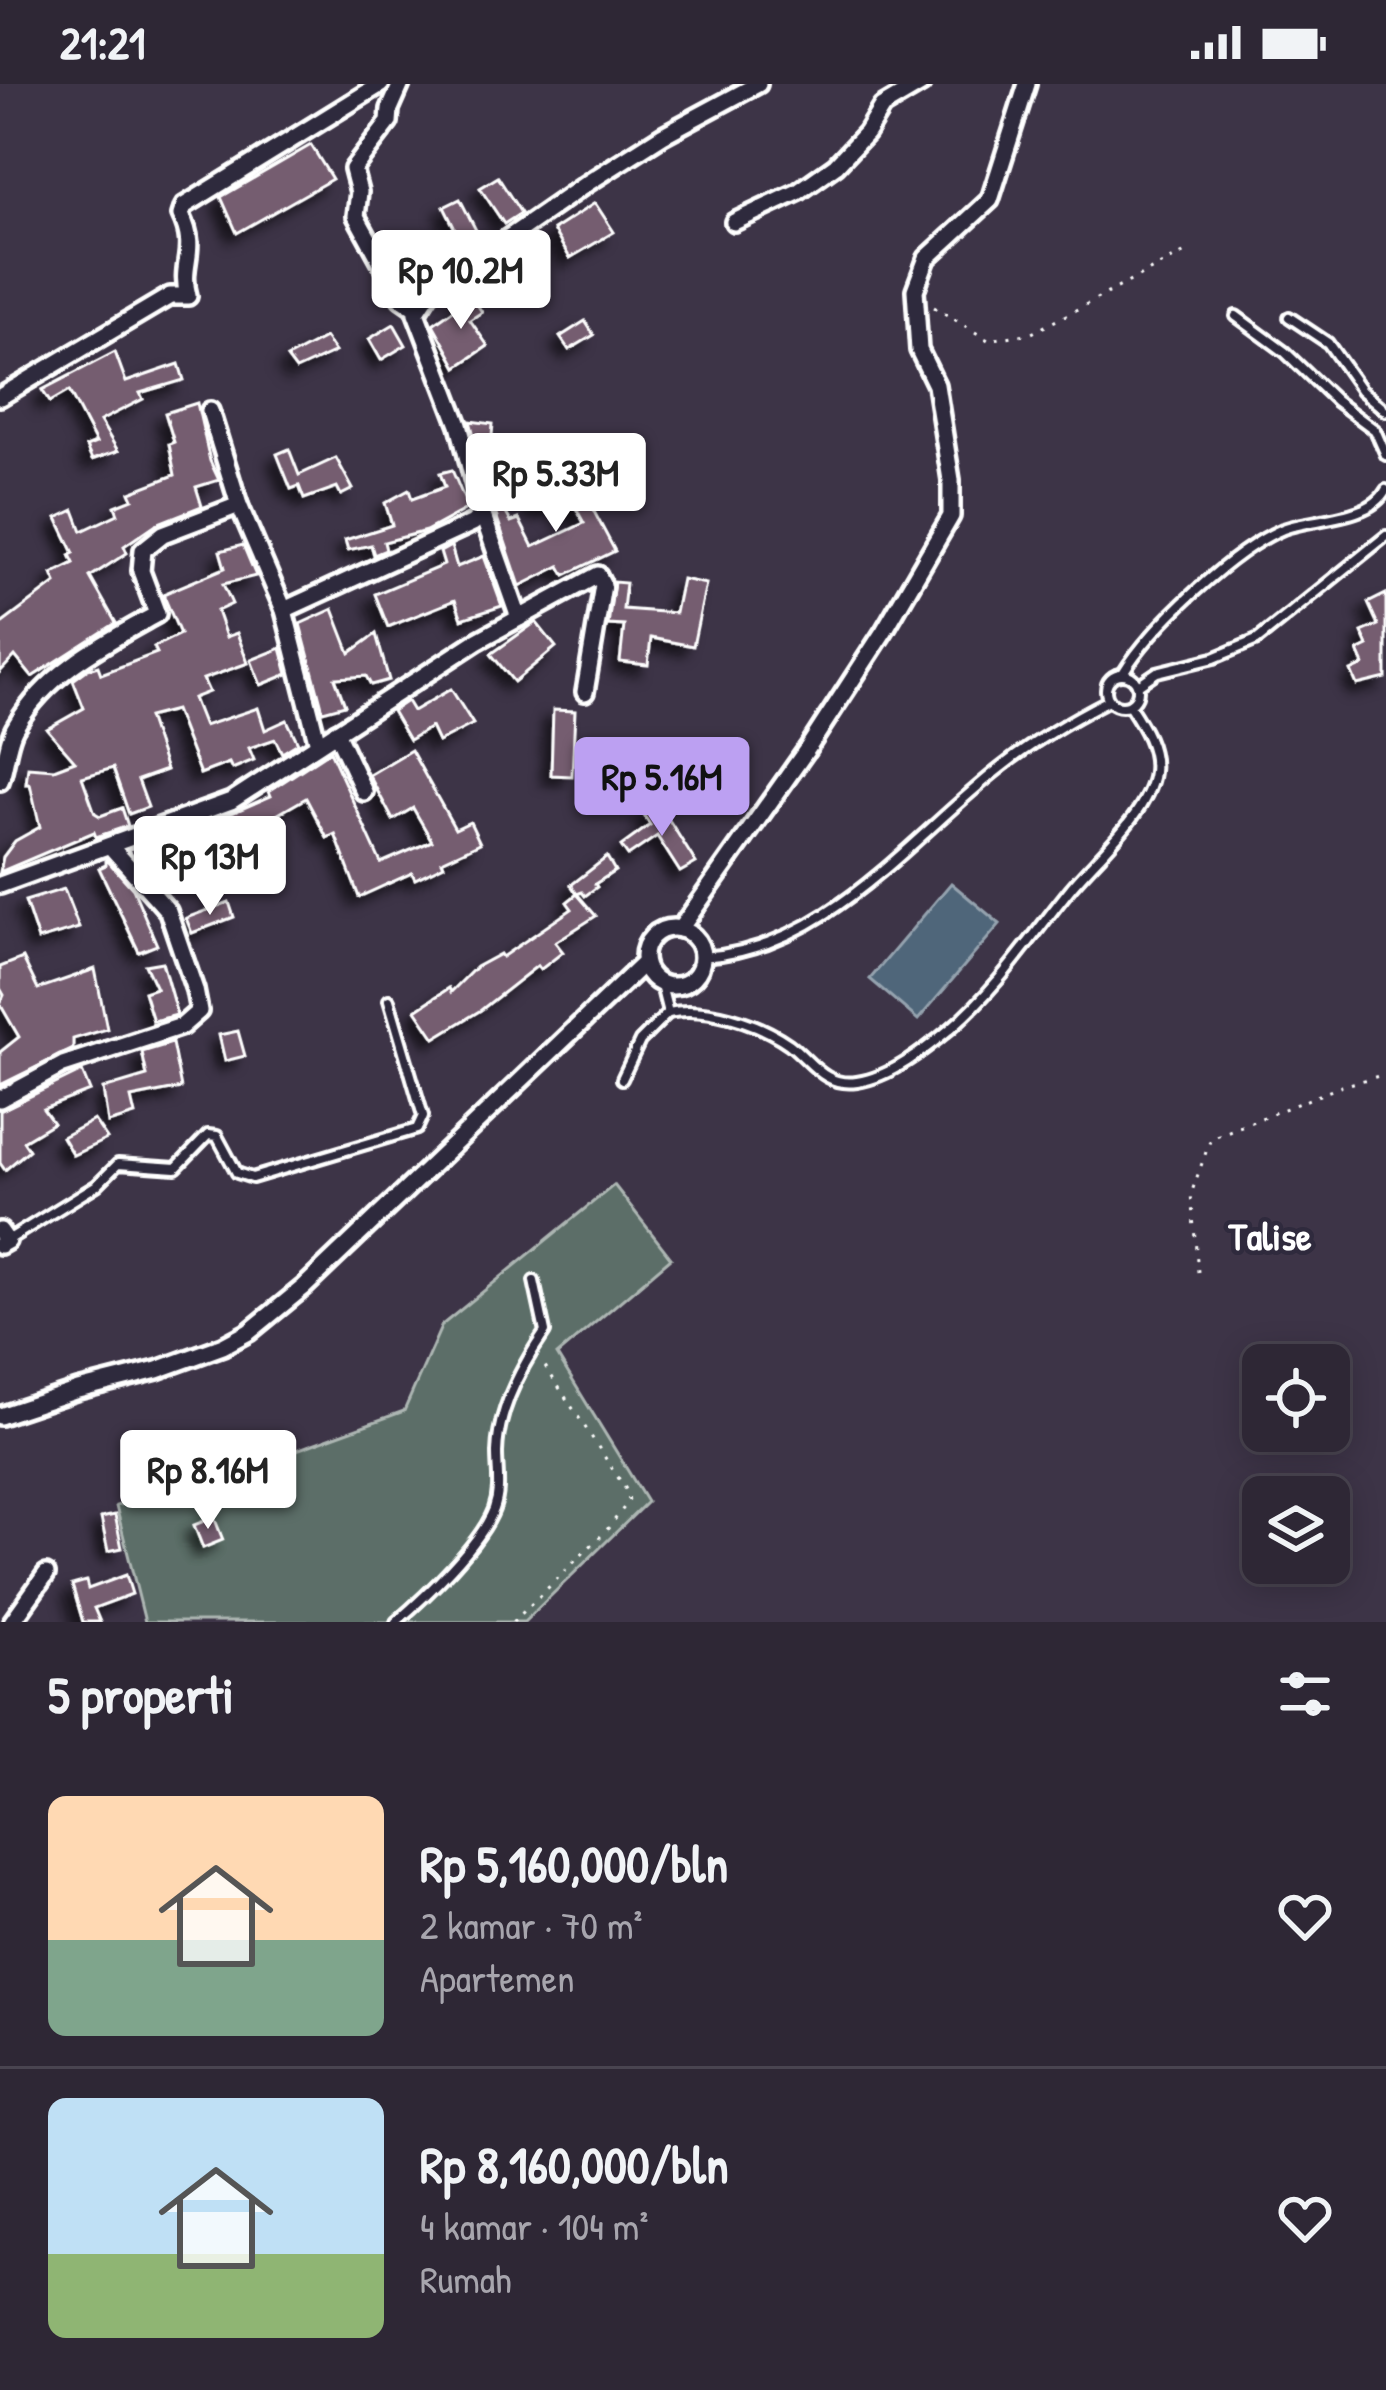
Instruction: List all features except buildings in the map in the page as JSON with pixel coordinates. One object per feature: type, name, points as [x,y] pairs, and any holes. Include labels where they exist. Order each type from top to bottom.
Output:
[{"type":"street","points":[[0,397],[170,296],[188,296],[192,251],[181,215],[184,206],[381,84]]},
{"type":"street","points":[[401,84],[389,122],[352,169],[359,192],[356,216],[401,298],[417,309],[520,618]]},
{"type":"street","points":[[417,309],[459,269],[586,184],[663,135],[758,84]]},
{"type":"street","points":[[734,222],[798,192],[836,165],[866,133],[882,107],[922,84]]},
{"type":"street","points":[[680,929],[808,748],[884,632],[951,516],[951,480],[936,385],[919,350],[915,290],[927,258],[990,200],[1027,84]]},
{"type":"street","points":[[210,411],[238,505],[284,610],[318,744]]},
{"type":"street","points":[[284,610],[472,523],[481,506],[572,460]]},
{"type":"street","points":[[0,781],[7,728],[64,670],[157,614],[141,571],[143,550],[163,534],[238,505]]},
{"type":"street","points":[[0,885],[231,801],[520,618],[600,576],[603,585],[585,692]]},
{"type":"street","points":[[336,732],[364,792]]},
{"type":"street","points":[[0,1099],[63,1065],[182,1026],[199,1011],[168,911],[110,846]]},
{"type":"street","points":[[664,929],[680,929],[698,941],[702,957],[691,980],[661,985],[651,978],[644,952],[650,938],[664,929]]},
{"type":"street","points":[[0,1416],[173,1365],[249,1332],[304,1287],[644,963]]},
{"type":"street","points":[[11,1622],[46,1574]]},
{"type":"lane","points":[[1236,316],[1296,360],[1336,401],[1376,430],[1386,454]]},
{"type":"lane","points":[[1289,317],[1328,343],[1361,390],[1386,411]]},
{"type":"lane","points":[[1124,673],[1138,685],[1138,694],[1130,705],[1119,706],[1109,700],[1108,680],[1124,673],[1151,635],[1257,541],[1288,527],[1373,504],[1386,490]]},
{"type":"lane","points":[[1138,685],[1157,672],[1214,658],[1257,640],[1386,536]]},
{"type":"lane","points":[[702,957],[726,956],[806,927],[839,906],[999,768],[1058,726],[1109,700]]},
{"type":"lane","points":[[622,1079],[640,1041],[668,1013],[682,1010],[715,1014],[790,1045],[830,1080],[855,1082],[916,1054],[981,1000],[1123,829],[1148,792],[1154,772],[1153,749],[1130,705]]},
{"type":"lane","points":[[661,985],[668,1013]]},
{"type":"lane","points":[[2,1239],[97,1185],[118,1164],[170,1170],[208,1135],[217,1136],[237,1173],[252,1178],[417,1129],[423,1116],[388,1000]]},
{"type":"lane","points":[[396,1622],[442,1579],[494,1509],[500,1486],[497,1450],[506,1412],[516,1379],[545,1332],[534,1281]]},
{"type":"path","points":[[915,290],[942,314],[988,340],[1032,334],[1191,249]]},
{"type":"path","points":[[1198,1272],[1191,1194],[1211,1138],[1342,1086],[1386,1074]]},
{"type":"path","points":[[513,1622],[607,1531],[629,1501],[534,1348]]},
{"type":"green space","points":[[614,1185],[671,1258],[557,1355],[647,1502],[524,1622],[145,1622],[116,1506],[258,1464],[404,1411],[442,1325]]},
{"type":"water","points":[[951,883],[1000,924],[918,1020],[870,979]]},
{"type":"district","name":"Talise","points":[[1270,1235]]}]
